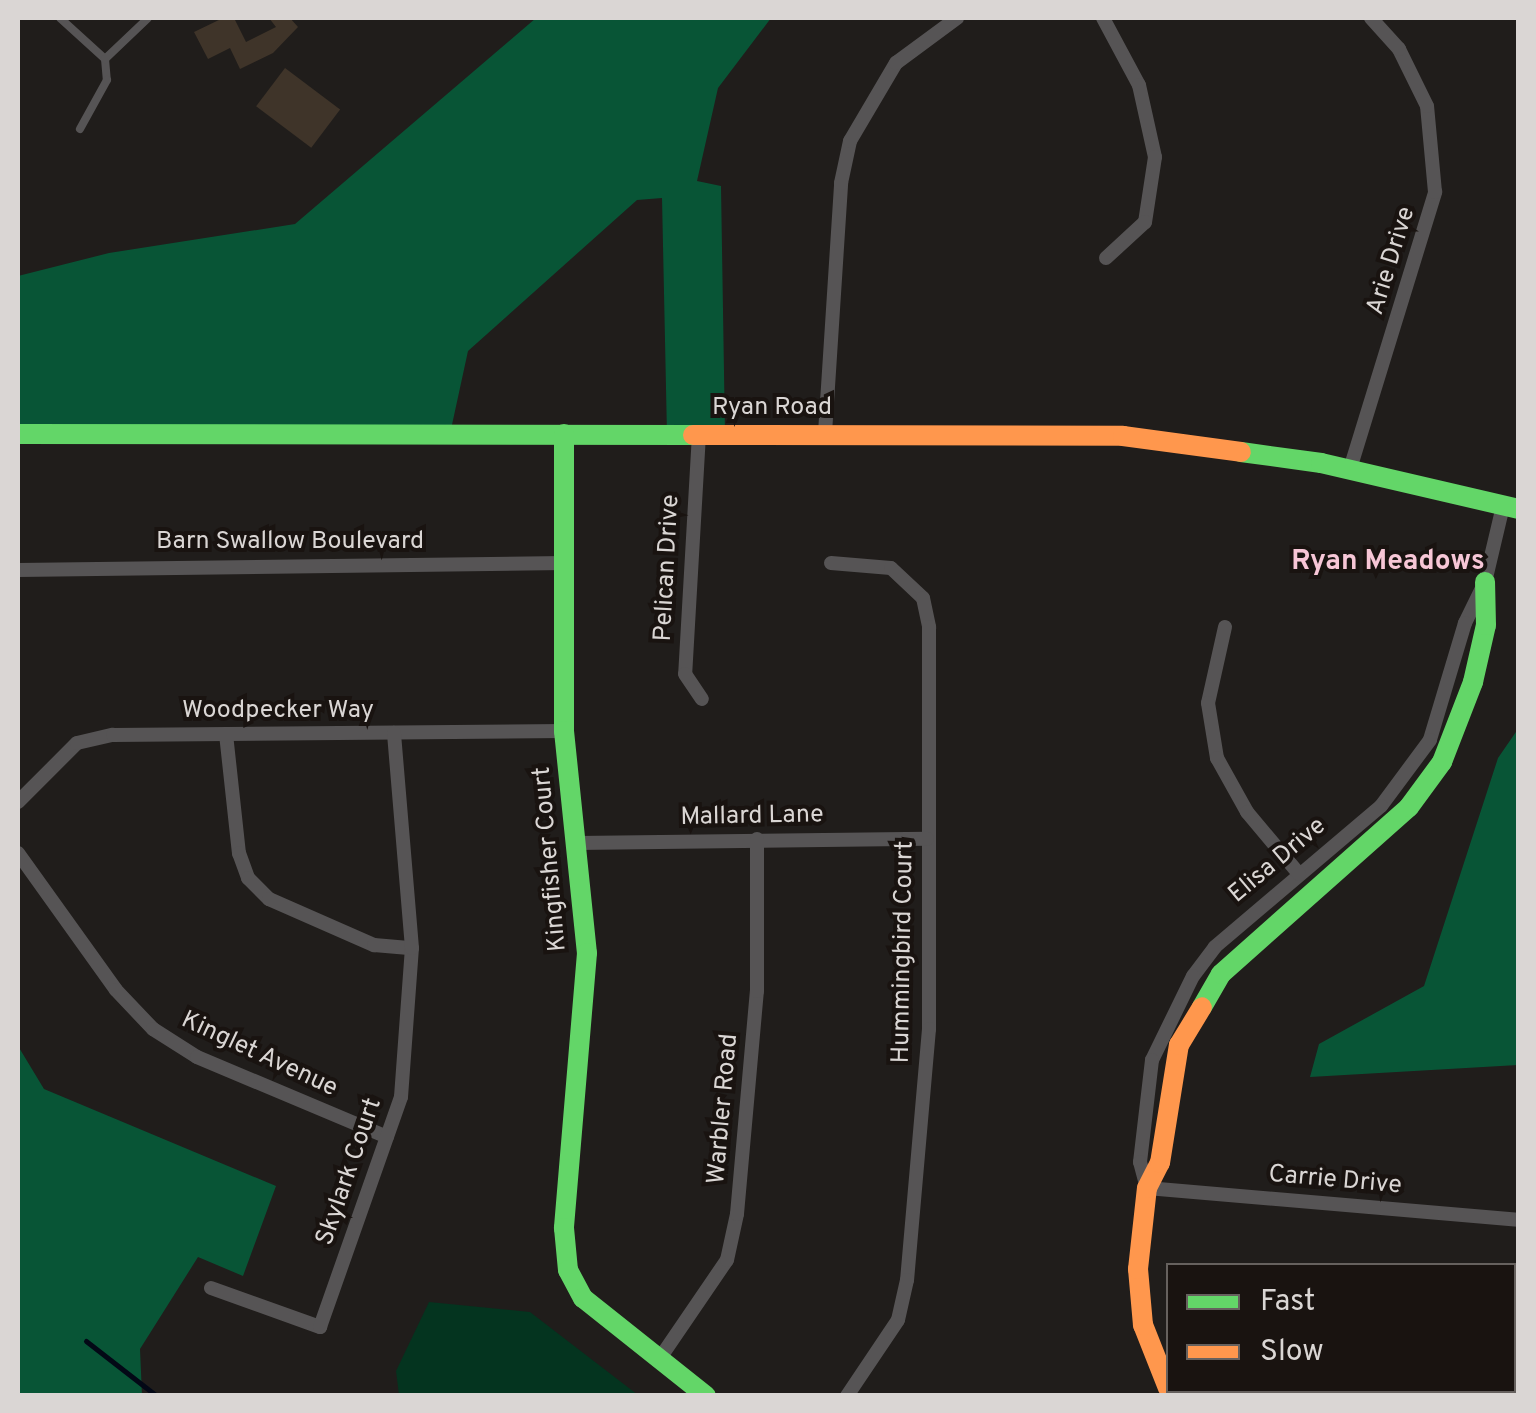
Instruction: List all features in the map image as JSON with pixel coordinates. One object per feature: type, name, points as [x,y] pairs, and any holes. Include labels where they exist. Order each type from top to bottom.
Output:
[{"type":"street","points":[[825,433],[841,183],[850,141],[896,63],[957,18]]},
{"type":"street","points":[[1104,18],[1138,84],[1154,157],[1146,222],[1106,258]]},
{"type":"street","name":"Arie Drive","points":[[1350,469],[1435,192],[1427,106],[1399,49],[1372,18]]},
{"type":"street","name":"Ryan Road","points":[[18,434],[1123,436],[1350,469],[1511,507]]},
{"type":"street","name":"Kingfisher Court","points":[[564,434],[564,730],[587,953],[564,1228],[568,1270],[583,1298],[706,1396]]},
{"type":"street","name":"Pelican Drive","points":[[700,434],[685,674],[702,699]]},
{"type":"street","name":"Elisa Drive","points":[[1166,1383],[1152,1356],[1138,1296],[1146,1188],[1160,1163],[1169,1042],[1215,947],[1299,874],[1397,804],[1444,704],[1464,623],[1485,582],[1511,507]]},
{"type":"street","name":"Barn Swallow Boulevard","points":[[18,570],[564,563]]},
{"type":"street","name":"Hummingbird Court","points":[[830,563],[891,568],[910,582],[926,607],[929,1029],[907,1280],[898,1320],[847,1396]]},
{"type":"street","name":"Elisa Drive","points":[[1169,1042],[1232,963],[1442,762],[1465,710],[1486,624],[1485,582]]},
{"type":"street","points":[[1225,627],[1208,703],[1216,758],[1247,812],[1299,874]]},
{"type":"street","points":[[1444,704],[1465,710]]},
{"type":"street","name":"Woodpecker Way","points":[[18,802],[76,743],[113,735],[564,730]]},
{"type":"street","name":"Skylark Court","points":[[211,1288],[320,1327],[401,1098],[412,948],[394,733]]},
{"type":"street","points":[[226,734],[239,853],[248,878],[269,899],[374,946],[412,948]]},
{"type":"street","name":"Warbler Road","points":[[658,1361],[727,1260],[738,1214],[758,991],[757,839]]},
{"type":"street","name":"Mallard Lane","points":[[577,843],[927,839]]},
{"type":"street","name":"Kinglet Avenue","points":[[18,853],[116,990],[153,1029],[197,1056],[387,1137]]},
{"type":"street","points":[[1215,947],[1232,963]]},
{"type":"street","name":"Carrie Drive","points":[[1146,1188],[1518,1220]]},
{"type":"lane","points":[[60,18],[105,59],[107,80],[80,129]]},
{"type":"lane","points":[[105,59],[148,18]]},
{"type":"green space","points":[[536,18],[771,18],[718,88],[697,181],[721,186],[725,434],[667,435],[662,198],[637,200],[468,351],[450,434],[18,434],[18,276],[109,253],[295,224]]},
{"type":"green space","points":[[1518,729],[1518,1065],[1310,1077],[1319,1044],[1424,986],[1498,758]]},
{"type":"green space","points":[[18,1046],[44,1089],[276,1186],[243,1276],[198,1257],[140,1349],[142,1395],[18,1395]]},
{"type":"green space","points":[[429,1302],[530,1312],[638,1395],[399,1395],[396,1371]]},
{"type":"building","points":[[223,18],[234,18],[246,42],[276,27],[269,18],[290,18],[298,27],[273,53],[240,69],[230,48],[208,59],[194,32]]},
{"type":"building","points":[[285,68],[340,110],[311,148],[256,106]]},
{"type":"waterway","points":[[86,1341],[157,1396]]},
{"type":"traffic: fast","points":[[18,434],[693,435]]},
{"type":"traffic: fast","points":[[564,434],[564,731],[587,953],[564,1228],[568,1270],[583,1298],[706,1396]]},
{"type":"traffic: fast","points":[[1241,452],[1321,463],[1518,509]]},
{"type":"traffic: fast","points":[[1202,1007],[1221,974],[1409,807],[1442,762],[1473,682],[1486,625],[1485,582]]},
{"type":"traffic: slow","points":[[693,435],[1123,436],[1241,452]]},
{"type":"traffic: slow","points":[[1166,1383],[1143,1325],[1138,1269],[1147,1188],[1160,1163],[1179,1045],[1202,1007]]},
{"type":"district","name":"Ryan Meadows","points":[[1388,562]]}]
